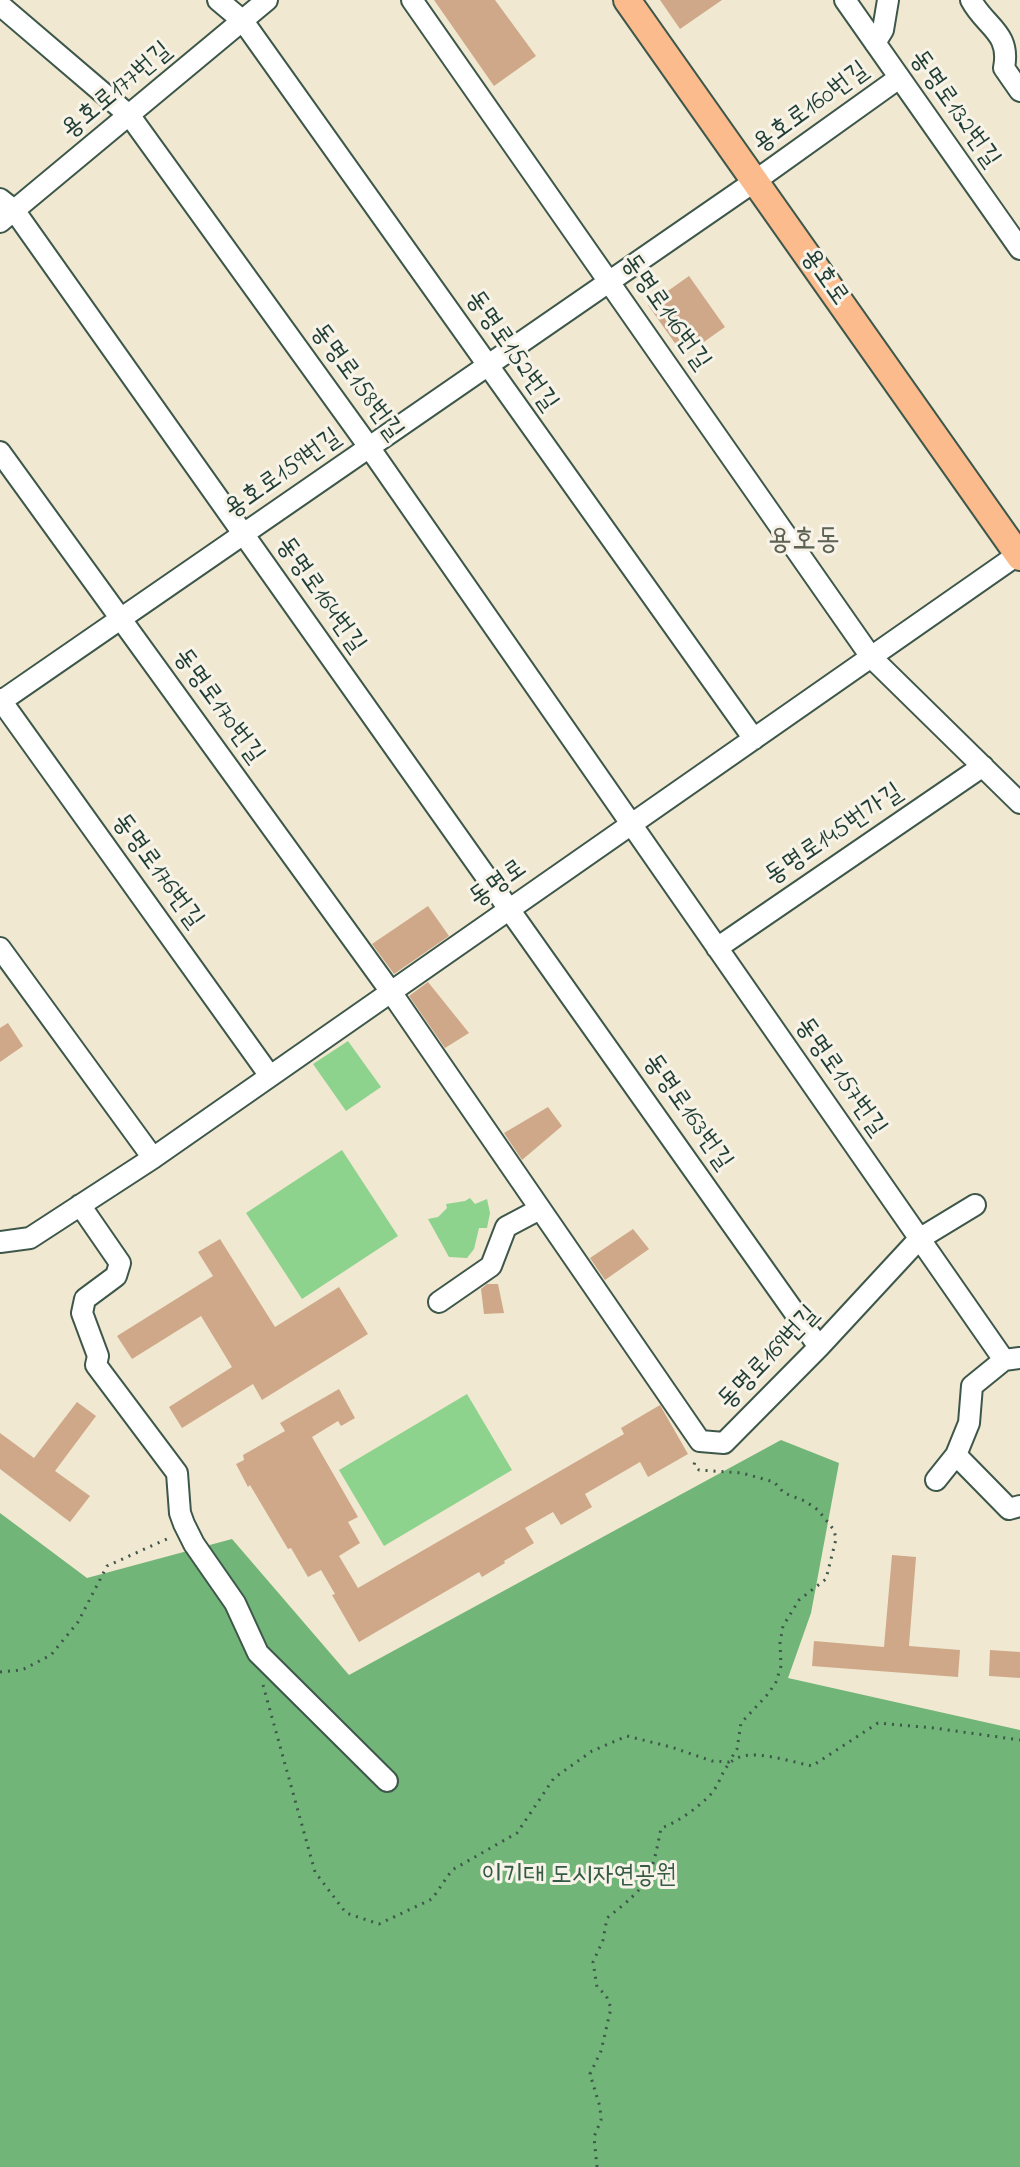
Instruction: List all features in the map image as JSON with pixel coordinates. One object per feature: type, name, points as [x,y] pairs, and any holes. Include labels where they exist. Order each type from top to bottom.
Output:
[{"type":"main road","name":"용호로","points":[[627,0],[1019,555]]},
{"type":"street","name":"동명로152번길","points":[[218,0],[243,21],[754,739]]},
{"type":"street","name":"용호로177번길","points":[[5,210],[130,116],[267,0]]},
{"type":"street","name":"동명로146번길","points":[[412,0],[871,657],[1020,803]]},
{"type":"street","name":"동명로132번길","points":[[845,0],[1020,249]]},
{"type":"street","name":"용호로160번길","points":[[875,43],[883,30],[888,0]]},
{"type":"street","points":[[971,0],[976,10],[998,32],[1007,53],[1004,68],[1020,91]]},
{"type":"street","name":"동명로158번길","points":[[0,5],[130,116],[369,447],[631,824]]},
{"type":"street","name":"용호로160번길","points":[[755,181],[899,78]]},
{"type":"street","name":"용호로159번길","points":[[1,701],[755,181]]},
{"type":"street","name":"동명로164번길","points":[[5,210],[244,534],[509,909]]},
{"type":"street","name":"동명로170번길","points":[[0,452],[391,992]]},
{"type":"street","name":"동명로","points":[[0,1242],[30,1238],[153,1158],[1019,555]]},
{"type":"street","name":"동명로176번길","points":[[1,701],[270,1076]]},
{"type":"street","name":"동명로145번가길","points":[[717,948],[983,766]]},
{"type":"street","name":"동명로157번길","points":[[631,824],[919,1239],[1012,1359]]},
{"type":"street","name":"동명로163번길","points":[[509,909],[819,1347]]},
{"type":"street","points":[[0,948],[153,1158]]},
{"type":"street","name":"동명로169번길","points":[[391,992],[700,1441],[724,1443],[919,1239],[975,1205]]},
{"type":"street","points":[[80,1205],[120,1263],[116,1276],[85,1299],[82,1313],[98,1356],[96,1365],[177,1473],[180,1513],[188,1533],[235,1603],[258,1653],[387,1781]]},
{"type":"street","points":[[439,1302],[491,1266],[506,1227],[540,1209]]},
{"type":"street","points":[[936,1480],[956,1455],[969,1423],[972,1386],[1012,1359]]},
{"type":"street","points":[[956,1455],[1009,1509],[1020,1506]]},
{"type":"path","points":[[597,2167],[594,2137],[601,2120],[590,2074],[601,2051],[611,2008],[606,1995],[597,1987],[593,1962],[603,1940],[607,1918],[648,1880],[661,1828],[672,1824],[711,1795],[737,1749],[741,1723],[776,1682],[781,1666],[783,1626],[799,1600],[826,1579],[836,1539],[834,1530],[818,1510],[784,1493],[774,1482],[742,1473],[699,1470],[694,1465],[700,1441]]},
{"type":"path","points":[[0,1672],[22,1670],[51,1655],[78,1622],[107,1566],[152,1544],[188,1533]]},
{"type":"path","points":[[258,1653],[258,1668],[315,1872],[346,1913],[379,1924],[432,1899],[452,1870],[517,1833],[554,1778],[592,1751],[627,1736],[712,1761],[729,1762],[754,1755],[812,1766],[878,1723],[1020,1740]]},
{"type":"green space","points":[[348,1041],[381,1087],[346,1111],[313,1064]]},
{"type":"green space","points":[[342,1150],[398,1236],[302,1299],[246,1213]]},
{"type":"green space","points":[[470,1198],[475,1204],[487,1199],[490,1213],[487,1228],[479,1228],[474,1249],[467,1258],[449,1257],[428,1219],[438,1217],[447,1208],[446,1204]]},
{"type":"green space","points":[[467,1394],[512,1470],[384,1546],[339,1470]]},
{"type":"green space","name":"이기대 도시자연공원","points":[[781,1440],[839,1463],[811,1613],[788,1678],[1020,1730],[1020,2167],[0,2167],[0,1513],[87,1578],[232,1539],[349,1675]]},
{"type":"building","points":[[434,0],[495,0],[536,56],[494,86]]},
{"type":"building","points":[[660,0],[722,0],[680,29]]},
{"type":"building","points":[[689,276],[725,327],[684,356],[648,305]]},
{"type":"building","points":[[428,906],[449,936],[394,974],[372,944]]},
{"type":"building","points":[[428,982],[469,1033],[445,1048],[409,996]]},
{"type":"building","points":[[8,1023],[23,1046],[0,1062],[0,1028]]},
{"type":"building","points":[[548,1107],[562,1126],[522,1160],[504,1133]]},
{"type":"building","points":[[633,1229],[649,1249],[605,1280],[590,1258]]},
{"type":"building","points":[[220,1239],[275,1327],[339,1287],[368,1334],[262,1400],[253,1384],[182,1428],[169,1407],[232,1367],[201,1316],[132,1359],[117,1336],[213,1276],[198,1252]]},
{"type":"building","points":[[487,1284],[498,1284],[504,1313],[484,1314],[481,1289]]},
{"type":"building","points":[[339,1389],[355,1418],[341,1426],[338,1421],[312,1437],[358,1517],[348,1522],[360,1543],[339,1556],[358,1588],[624,1434],[621,1428],[660,1405],[688,1454],[648,1477],[640,1462],[585,1494],[592,1507],[561,1525],[553,1512],[525,1528],[534,1543],[505,1563],[482,1577],[479,1572],[359,1642],[321,1570],[308,1577],[236,1464],[244,1460],[243,1455],[285,1431],[280,1423]]},
{"type":"building","points":[[77,1402],[96,1416],[55,1471],[90,1496],[70,1522],[0,1469],[0,1433],[34,1458]]},
{"type":"building","points":[[892,1555],[916,1557],[909,1646],[960,1650],[958,1677],[812,1666],[814,1641],[884,1647]]},
{"type":"building","points":[[990,1650],[1020,1652],[1020,1678],[989,1676]]},
{"type":"district","name":"용호동","points":[[804,543]]}]
